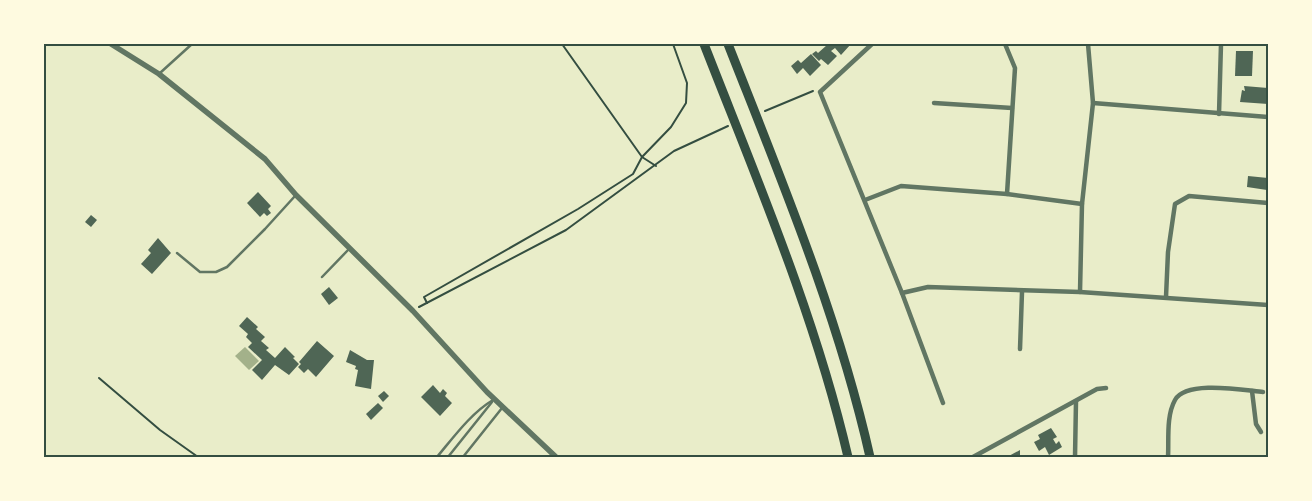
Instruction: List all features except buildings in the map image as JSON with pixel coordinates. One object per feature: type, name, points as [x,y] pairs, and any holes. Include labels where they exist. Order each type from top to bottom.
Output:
[{"type":"highway","points":[[704,44],[803,302],[825,372],[848,457]]},
{"type":"highway","points":[[728,44],[818,277],[862,419],[870,457]]},
{"type":"street","points":[[111,44],[159,74],[265,159],[296,195],[412,311],[494,399],[556,457]]},
{"type":"street","points":[[872,44],[820,92],[902,293],[943,403]]},
{"type":"street","points":[[1005,44],[1015,68],[1007,194]]},
{"type":"street","points":[[1080,292],[1082,204],[1093,103],[1088,44]]},
{"type":"street","points":[[1219,114],[1221,44]]},
{"type":"street","points":[[934,103],[1012,108]]},
{"type":"street","points":[[1093,103],[1268,117]]},
{"type":"street","points":[[865,200],[901,186],[1007,194],[1082,204]]},
{"type":"street","points":[[1166,297],[1168,252],[1175,204],[1189,196],[1268,203]]},
{"type":"street","points":[[902,293],[928,287],[1022,292],[1080,292],[1268,305]]},
{"type":"street","points":[[1020,349],[1022,292]]},
{"type":"street","points":[[973,457],[1097,389],[1106,388]]},
{"type":"street","points":[[1168,457],[1169,421],[1175,400],[1185,390],[1200,388],[1263,392]]},
{"type":"street","points":[[1252,391],[1256,424],[1261,432]]},
{"type":"street","points":[[1075,457],[1076,401]]},
{"type":"lane","points":[[159,74],[192,44]]},
{"type":"lane","points":[[177,253],[200,272],[216,272],[226,267],[246,248],[296,195]]},
{"type":"lane","points":[[322,277],[350,248]]},
{"type":"lane","points":[[437,457],[463,426],[494,399]]},
{"type":"lane","points":[[448,457],[494,399]]},
{"type":"lane","points":[[463,457],[503,407]]},
{"type":"path","points":[[562,44],[642,157],[656,166]]},
{"type":"path","points":[[427,303],[424,296],[616,187],[633,174],[642,157],[671,127],[686,103],[687,83],[672,44]]},
{"type":"path","points":[[780,106],[811,90]]},
{"type":"path","points":[[412,311],[566,230],[656,166],[662,159],[684,145],[722,129]]},
{"type":"path","points":[[99,378],[160,430],[198,457]]},
{"type":"shaded area","points":[[245,347],[259,361],[249,370],[235,356]]}]
